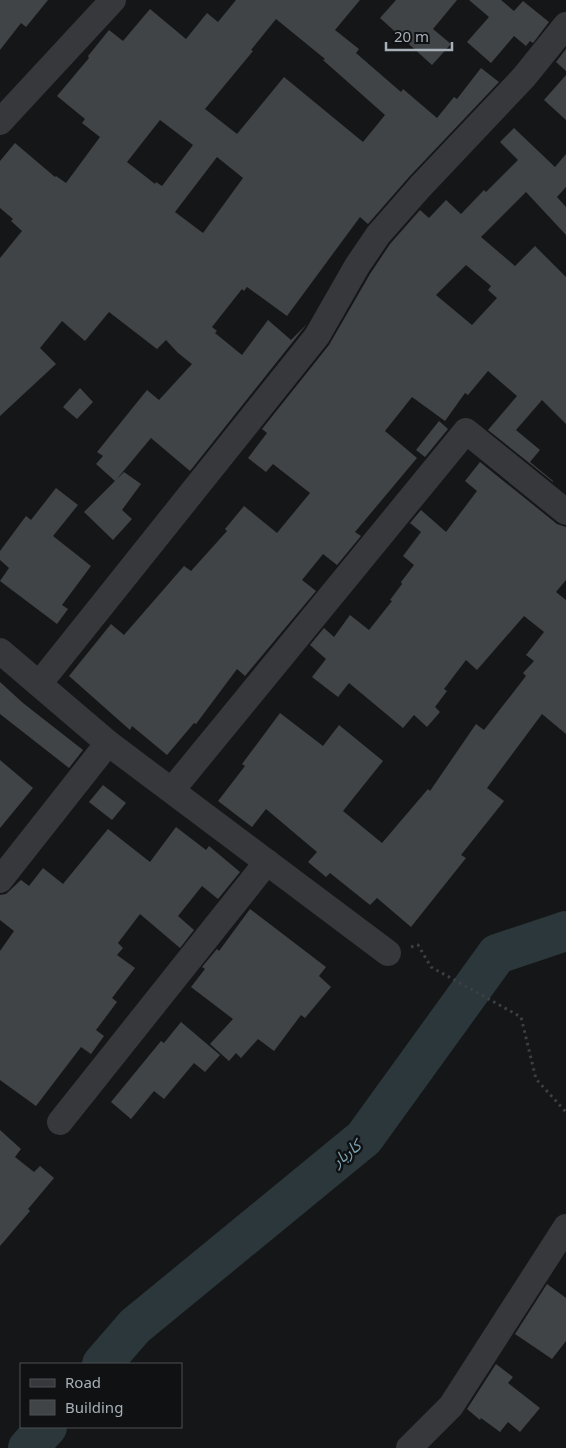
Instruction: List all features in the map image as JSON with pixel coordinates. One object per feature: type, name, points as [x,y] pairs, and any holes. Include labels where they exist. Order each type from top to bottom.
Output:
[{"type":"street","points":[[0,122],[113,0]]},
{"type":"street","points":[[39,684],[318,336],[357,266],[378,236],[420,187],[524,77],[566,25]]},
{"type":"street","points":[[172,790],[466,431],[566,512]]},
{"type":"street","points":[[0,652],[108,743],[388,953]]},
{"type":"street","points":[[0,880],[108,743]]},
{"type":"street","points":[[60,1122],[267,862]]},
{"type":"street","points":[[409,1448],[451,1406],[566,1227]]},
{"type":"path","points":[[430,967],[521,1017],[536,1078],[566,1112]]},
{"type":"building","points":[[0,0],[48,0],[26,27],[21,23],[0,50]]},
{"type":"building","points":[[236,0],[360,0],[335,30],[359,49],[356,53],[401,92],[403,89],[437,118],[454,97],[457,99],[481,68],[499,82],[409,177],[368,224],[360,217],[287,316],[247,287],[244,291],[242,289],[212,327],[217,331],[215,333],[242,355],[268,320],[291,340],[307,324],[190,471],[151,438],[116,480],[124,472],[141,484],[122,510],[132,519],[113,540],[84,512],[115,481],[96,464],[103,456],[97,452],[147,390],[159,400],[192,364],[166,340],[157,349],[109,312],[85,341],[62,321],[40,348],[56,364],[0,416],[0,258],[22,231],[11,221],[13,219],[0,208],[0,161],[15,143],[55,177],[66,183],[100,137],[82,123],[85,119],[57,96],[89,58],[88,56],[109,30],[123,41],[150,9],[186,39],[207,13],[218,22]],"holes":[[[276,19],[325,59],[323,60],[385,115],[363,142],[284,77],[237,134],[205,109],[253,51],[251,50]],[[160,120],[193,145],[162,186],[156,182],[155,184],[127,162]],[[217,157],[243,178],[203,233],[175,212]]]},
{"type":"building","points":[[396,0],[457,0],[433,29],[451,44],[432,65],[380,18]]},
{"type":"building","points":[[469,0],[501,0],[514,11],[523,1],[549,22],[533,43],[530,41],[526,46],[514,36],[491,63],[467,42],[489,17]]},
{"type":"building","points":[[566,49],[566,71],[556,62]]},
{"type":"building","points":[[566,75],[566,120],[544,100]]},
{"type":"building","points":[[514,128],[555,167],[566,154],[566,187],[557,197],[566,207],[566,235],[526,192],[481,237],[515,266],[535,246],[566,277],[566,424],[542,400],[516,430],[540,450],[530,462],[553,482],[488,430],[517,396],[488,371],[468,395],[465,393],[445,421],[412,397],[385,431],[417,458],[355,532],[361,536],[337,565],[323,554],[302,580],[316,591],[245,676],[237,669],[196,724],[194,723],[167,755],[132,726],[130,730],[69,676],[111,624],[124,635],[184,566],[191,571],[227,531],[225,529],[244,506],[277,533],[310,493],[273,464],[266,472],[248,458],[267,433],[262,429],[329,345],[370,274],[390,244],[420,210],[429,218],[446,200],[461,214],[484,190],[486,192],[518,160],[500,142]],"holes":[[[466,265],[491,286],[488,290],[497,298],[472,325],[436,295]]]},
{"type":"building","points":[[80,388],[93,402],[77,419],[63,407]]},
{"type":"building","points":[[439,421],[448,429],[425,457],[416,450]]},
{"type":"building","points":[[480,462],[557,524],[566,527],[566,580],[556,592],[566,600],[566,734],[542,714],[487,788],[504,801],[461,855],[466,858],[411,927],[377,898],[370,905],[330,873],[326,877],[308,862],[317,852],[266,809],[252,827],[218,801],[245,766],[242,764],[280,713],[323,746],[339,725],[383,761],[343,811],[382,843],[428,789],[430,791],[476,724],[484,730],[526,676],[523,673],[534,661],[526,655],[544,632],[524,616],[477,670],[466,660],[444,689],[447,691],[435,707],[440,712],[427,727],[414,715],[403,728],[349,683],[338,697],[312,677],[326,659],[310,645],[324,628],[334,637],[350,615],[369,630],[392,601],[390,600],[414,565],[403,556],[421,532],[410,523],[421,510],[446,532],[477,491],[465,481]]},
{"type":"building","points":[[56,488],[78,505],[53,536],[91,566],[62,605],[68,609],[57,624],[0,581],[9,568],[0,560],[0,551],[26,516],[31,520]]},
{"type":"building","points":[[0,682],[23,703],[83,750],[69,768],[0,714]]},
{"type":"building","points":[[0,760],[33,788],[0,828]]},
{"type":"building","points":[[103,785],[126,803],[112,820],[89,802]]},
{"type":"building","points":[[176,827],[206,850],[209,846],[240,872],[218,899],[202,886],[178,916],[194,930],[180,948],[140,914],[118,943],[123,948],[117,955],[135,968],[112,998],[117,1002],[96,1030],[104,1036],[91,1054],[81,1047],[36,1106],[0,1080],[0,951],[14,931],[0,920],[0,895],[6,894],[21,880],[29,886],[43,868],[63,884],[108,829],[150,862]]},
{"type":"building","points":[[250,909],[326,967],[319,976],[331,987],[305,1018],[301,1015],[274,1051],[258,1039],[241,1058],[236,1053],[229,1061],[210,1044],[233,1019],[191,987],[205,969],[202,967],[217,949],[219,951]]},
{"type":"building","points":[[181,1022],[220,1055],[205,1072],[194,1063],[164,1099],[154,1091],[131,1119],[111,1102],[161,1041],[164,1043]]},
{"type":"building","points":[[0,1130],[21,1149],[15,1157],[34,1172],[40,1166],[54,1178],[28,1209],[30,1211],[0,1246]]},
{"type":"building","points":[[547,1284],[566,1298],[566,1341],[552,1359],[515,1334]]},
{"type":"building","points":[[496,1364],[513,1377],[508,1383],[540,1408],[520,1432],[508,1422],[500,1432],[481,1418],[480,1420],[467,1409]]},
{"type":"waterway","name":"کاربار","points":[[103,1363],[135,1326],[364,1138],[497,954],[566,931]]},
{"type":"waterway","name":"کاربار","points":[[28,1448],[46,1428]]}]
